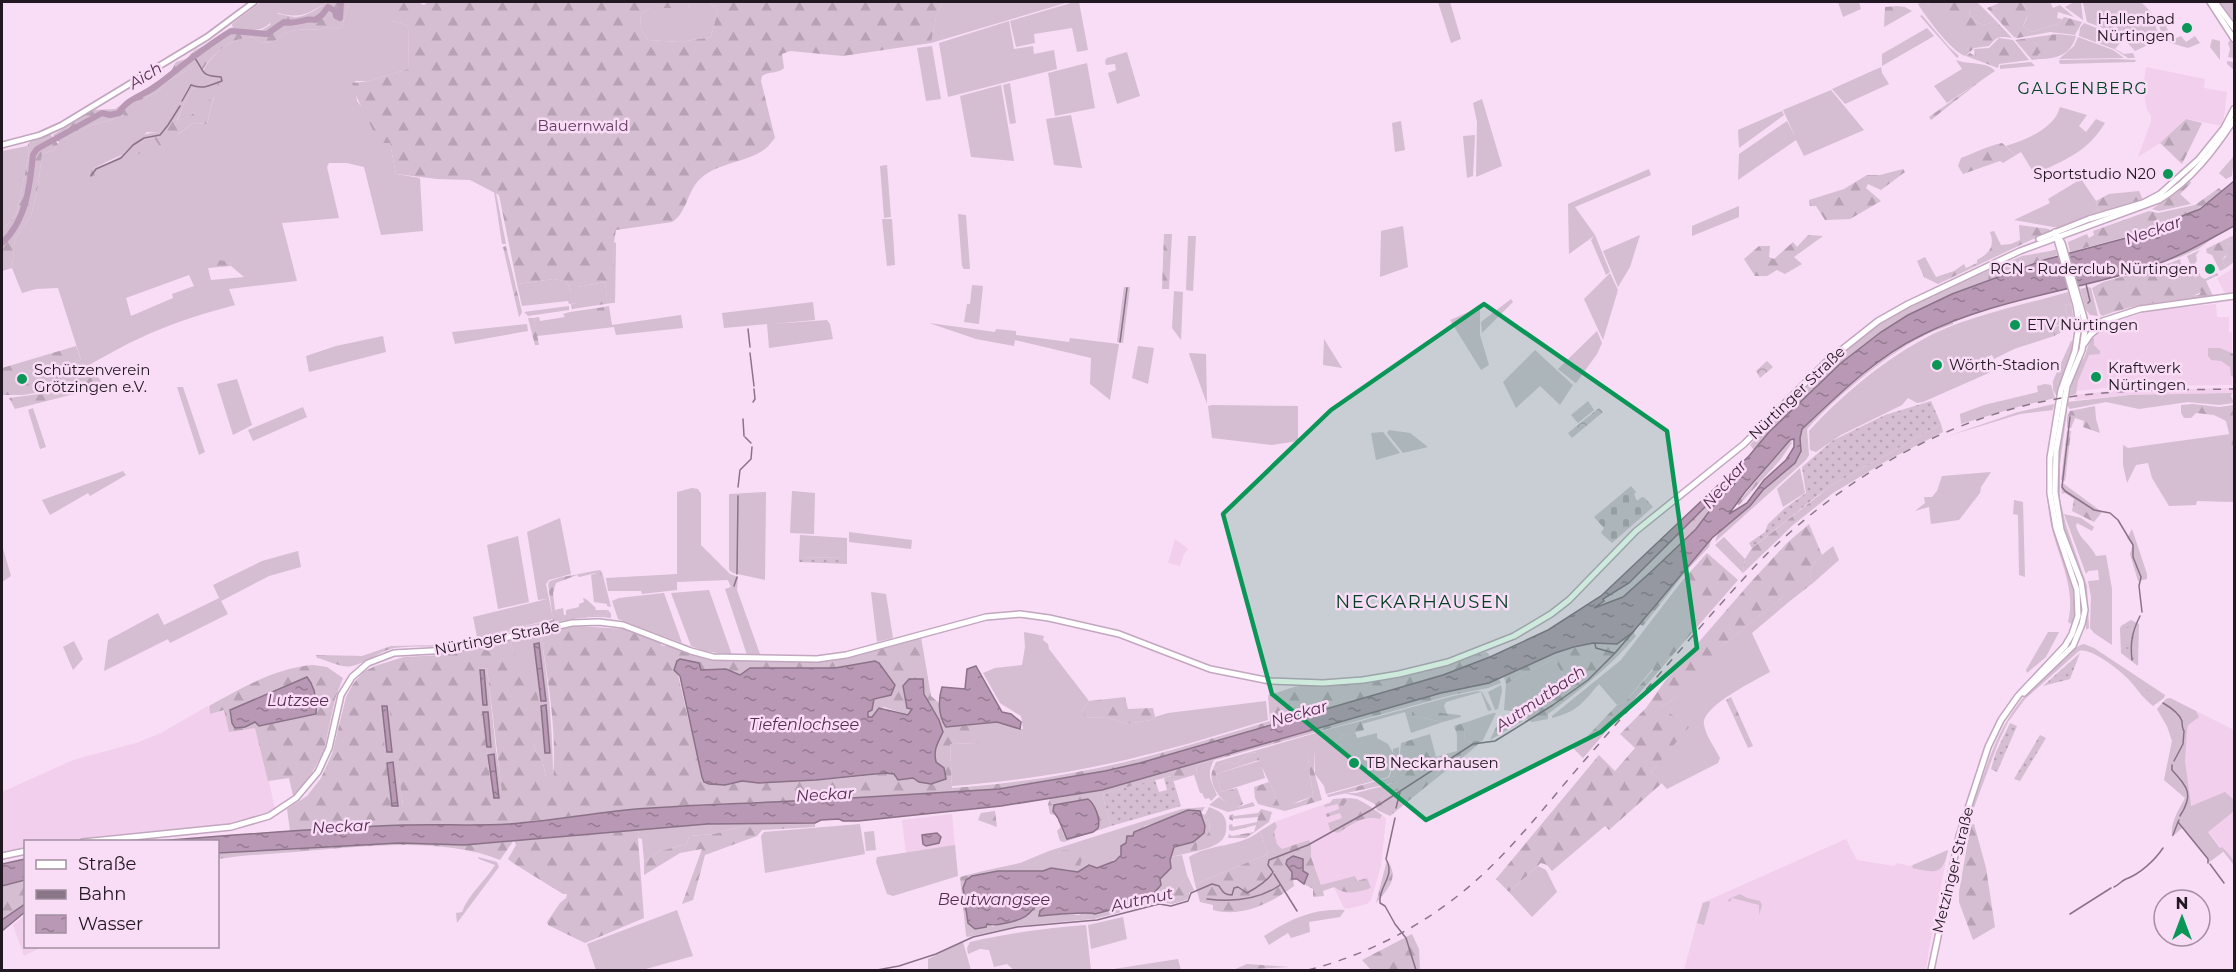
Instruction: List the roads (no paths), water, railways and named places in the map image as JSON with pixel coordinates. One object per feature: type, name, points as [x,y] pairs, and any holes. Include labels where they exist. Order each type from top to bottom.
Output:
[{"type":"main road","points":[[2,145],[34,138],[62,125],[207,37],[254,2]]},
{"type":"main road","points":[[2210,2],[2235,39]]},
{"type":"main road","points":[[2215,2],[2235,28]]},
{"type":"main road","points":[[2188,174],[2224,128],[2235,109]]},
{"type":"main road","points":[[2057,235],[2151,199],[2188,174],[2235,120]]},
{"type":"main road","points":[[2060,243],[2067,234],[2110,215]]},
{"type":"main road","points":[[2057,235],[2077,229]]},
{"type":"main road","points":[[2057,235],[2078,305],[2083,345]]},
{"type":"main road","name":"Nürtinger Straße","points":[[102,840],[231,826],[258,820],[278,811],[304,790],[322,765],[330,743],[339,699],[352,677],[372,660],[394,653],[458,648],[568,624],[612,623],[713,657],[817,659],[840,656],[986,617],[1020,614],[1049,618],[1124,635],[1185,661],[1224,673],[1270,681],[1312,683],[1372,679],[1440,664],[1498,644],[1545,619],[1569,600],[1651,518],[1747,442],[1819,369],[1860,334],[1908,304],[2057,235]]},
{"type":"main road","name":"Nürtinger Straße","points":[[2020,251],[2033,242],[2057,235]]},
{"type":"main road","points":[[2042,242],[2060,243]]},
{"type":"main road","points":[[2082,329],[2140,309],[2235,296]]},
{"type":"main road","points":[[2078,305],[2083,314],[2102,323]]},
{"type":"main road","points":[[2082,329],[2083,314]]},
{"type":"main road","points":[[2083,345],[2102,323]]},
{"type":"main road","name":"Metzinger Straße","points":[[1931,970],[1962,827],[1988,747],[2001,720],[2023,690],[2065,646],[2078,616],[2077,590],[2053,519],[2049,480],[2051,450],[2062,384],[2082,329]]},
{"type":"main road","name":"Metzinger Straße","points":[[2011,706],[2070,650],[2082,624],[2084,595],[2079,574],[2065,543],[2058,519],[2054,471],[2067,386],[2083,345]]},
{"type":"main road","points":[[2,856],[24,851]]},
{"type":"water","name":"Neckar","points":[[2234,181],[2234,226],[2173,258],[2123,275],[2005,304],[1948,323],[1903,345],[1872,366],[1802,429],[1801,451],[1795,463],[1712,538],[1633,632],[1617,644],[1593,643],[1574,647],[1555,653],[1489,683],[1441,693],[1102,790],[1001,806],[858,821],[839,819],[821,820],[815,823],[707,824],[464,845],[399,843],[219,853],[219,840],[172,840],[372,826],[509,824],[626,810],[794,801],[830,795],[851,798],[999,789],[1140,763],[1443,675],[1490,657],[1548,630],[1601,596],[1749,456],[1769,432],[1841,363],[1881,332],[1908,315],[1952,294],[2044,260],[2126,238],[2200,209]],"holes":[[[1794,439],[1794,447],[1786,460],[1764,480],[1747,503],[1729,514],[1790,440]],[[1733,479],[1736,480],[1696,529],[1653,570],[1623,597],[1594,608],[1604,601],[1603,599],[1629,583]]]},
{"type":"water","points":[[539,643],[546,701],[541,701],[534,644]]},
{"type":"water","name":"Tiefenlochsee","points":[[680,659],[699,663],[701,670],[726,669],[740,675],[750,668],[835,668],[875,661],[895,685],[891,695],[874,699],[868,717],[872,717],[879,708],[908,715],[912,709],[907,708],[903,686],[909,679],[923,679],[924,694],[943,732],[936,746],[935,757],[936,762],[944,768],[946,779],[931,784],[919,782],[913,778],[898,780],[894,774],[885,773],[816,780],[759,783],[742,781],[725,785],[704,782],[680,676],[674,670]]},
{"type":"water","points":[[976,666],[1002,712],[1011,714],[1021,722],[1020,729],[997,722],[946,727],[939,708],[942,687],[965,689],[967,669]]},
{"type":"water","points":[[480,670],[484,670],[487,705],[483,705]]},
{"type":"water","name":"Lutzsee","points":[[307,677],[315,695],[316,714],[259,726],[255,722],[245,727],[235,728],[230,710]]},
{"type":"water","points":[[546,705],[550,753],[545,753],[541,706]]},
{"type":"water","points":[[382,706],[387,706],[392,752],[387,752]]},
{"type":"water","points":[[483,712],[488,712],[491,747],[487,747]]},
{"type":"water","points":[[494,754],[499,798],[494,798],[488,755]]},
{"type":"water","points":[[393,762],[398,806],[392,806],[387,763]]},
{"type":"water","points":[[1088,799],[1097,812],[1098,828],[1093,832],[1067,839],[1053,811],[1054,805]]},
{"type":"water","name":"Beutwangsee","points":[[1188,810],[1200,811],[1205,826],[1204,833],[1193,842],[1174,847],[1170,860],[1171,868],[1160,879],[1161,885],[1148,900],[1095,914],[1039,916],[1040,911],[1050,902],[1044,900],[1026,916],[1012,922],[987,924],[986,927],[975,929],[968,923],[963,888],[966,880],[972,876],[998,871],[1043,871],[1051,868],[1078,872],[1089,865],[1097,868],[1115,861],[1121,855],[1121,846],[1126,843],[1127,836],[1133,836],[1134,832]]},
{"type":"water","points":[[937,833],[941,837],[939,843],[926,846],[923,844],[922,835]]},
{"type":"water","points":[[1293,856],[1303,859],[1303,871],[1308,874],[1304,884],[1297,879],[1292,879],[1292,872],[1286,864],[1287,860]]},
{"type":"water","points":[[24,859],[24,880],[2,886],[2,864]]},
{"type":"water","points":[[24,905],[24,913],[2,931],[2,920]]},
{"type":"waterway","name":"Aich","points":[[2,243],[22,214],[33,155],[37,149],[102,113],[110,115],[119,113],[131,101],[156,86],[202,50],[231,31],[267,34],[284,22],[315,20],[328,7],[340,18],[341,2]]},
{"type":"waterway","points":[[182,101],[191,85],[203,87],[222,81],[221,77],[203,72],[194,57]]},
{"type":"waterway","points":[[91,176],[96,169],[121,158],[133,145],[144,138],[160,135],[180,106]]},
{"type":"waterway","points":[[2086,284],[2090,301],[2088,303]]},
{"type":"waterway","points":[[1120,342],[1127,288]]},
{"type":"waterway","points":[[748,329],[750,347]]},
{"type":"waterway","points":[[750,353],[754,386]]},
{"type":"waterway","points":[[753,402],[754,389]]},
{"type":"waterway","points":[[2070,417],[2062,487],[2094,510],[2110,513],[2118,520],[2133,545],[2133,557],[2141,577],[2139,586],[2142,612]]},
{"type":"waterway","points":[[743,419],[744,436]]},
{"type":"waterway","points":[[745,437],[751,443]]},
{"type":"waterway","points":[[738,487],[740,470],[751,459],[752,447]]},
{"type":"waterway","points":[[737,574],[738,496]]},
{"type":"waterway","points":[[734,586],[737,577]]},
{"type":"waterway","points":[[2132,660],[2132,638],[2140,616]]},
{"type":"waterway","name":"Autmut","points":[[877,970],[899,966],[936,954],[973,937],[1017,927],[1097,920],[1159,904],[1171,906],[1188,901],[1191,893],[1212,884],[1219,886],[1227,894],[1232,895],[1234,888],[1238,887],[1247,893],[1271,875],[1273,872],[1268,865],[1269,860],[1308,845],[1371,810],[1473,744],[1495,741],[1553,705],[1588,680],[1634,631]]},
{"type":"waterway","points":[[1595,644],[1596,648],[1614,653]]},
{"type":"waterway","points":[[2163,703],[2179,715],[2184,731],[2183,744],[2174,761]]},
{"type":"waterway","points":[[2172,765],[2172,770],[2185,787],[2188,797],[2180,816]]},
{"type":"waterway","points":[[1396,808],[1400,792]]},
{"type":"waterway","points":[[1395,818],[1386,859],[1389,871],[1380,903],[1385,906],[1406,938],[1416,970]]},
{"type":"waterway","points":[[2179,820],[2178,822],[2208,859],[2208,863]]},
{"type":"waterway","points":[[2173,835],[2178,822]]},
{"type":"waterway","points":[[2114,887],[2142,870],[2163,848]]},
{"type":"waterway","points":[[2210,864],[2224,883]]},
{"type":"waterway","points":[[1274,874],[1297,911]]},
{"type":"waterway","points":[[1207,899],[1245,899],[1263,894],[1280,885]]},
{"type":"waterway","points":[[2070,914],[2111,888]]},
{"type":"railway","points":[[1308,970],[1352,956],[1394,937],[1435,913],[1472,884],[1519,837],[1756,565],[1788,534],[1858,480],[1935,437],[1976,420],[2019,407],[2062,398],[2105,393],[2234,389]]},
{"type":"place","name":"Hallenbad Nürtingen","points":[[2187,28]]},
{"type":"place","name":"Sportstudio N20","points":[[2168,174]]},
{"type":"place","name":"RCN - Ruderclub Nürtingen","points":[[2210,269]]},
{"type":"place","name":"ETV Nürtingen","points":[[2015,325]]},
{"type":"place","name":"Wörth-Stadion","points":[[1937,365]]},
{"type":"place","name":"Kraftwerk Nürtingen","points":[[2096,377]]},
{"type":"place","name":"Schützenverein Grötzingen e.V.","points":[[22,379]]},
{"type":"place","name":"TB Neckarhausen","points":[[1354,763]]},
{"type":"district","name":"GALGENBERG","points":[[2083,88]]},
{"type":"district","name":"NECKARHAUSEN","points":[[1423,602]]},
{"type":"park label","name":"Bauernwald","points":[[583,126]]},
{"type":"water label","name":"Autmutbach","points":[[1540,698]]}]
